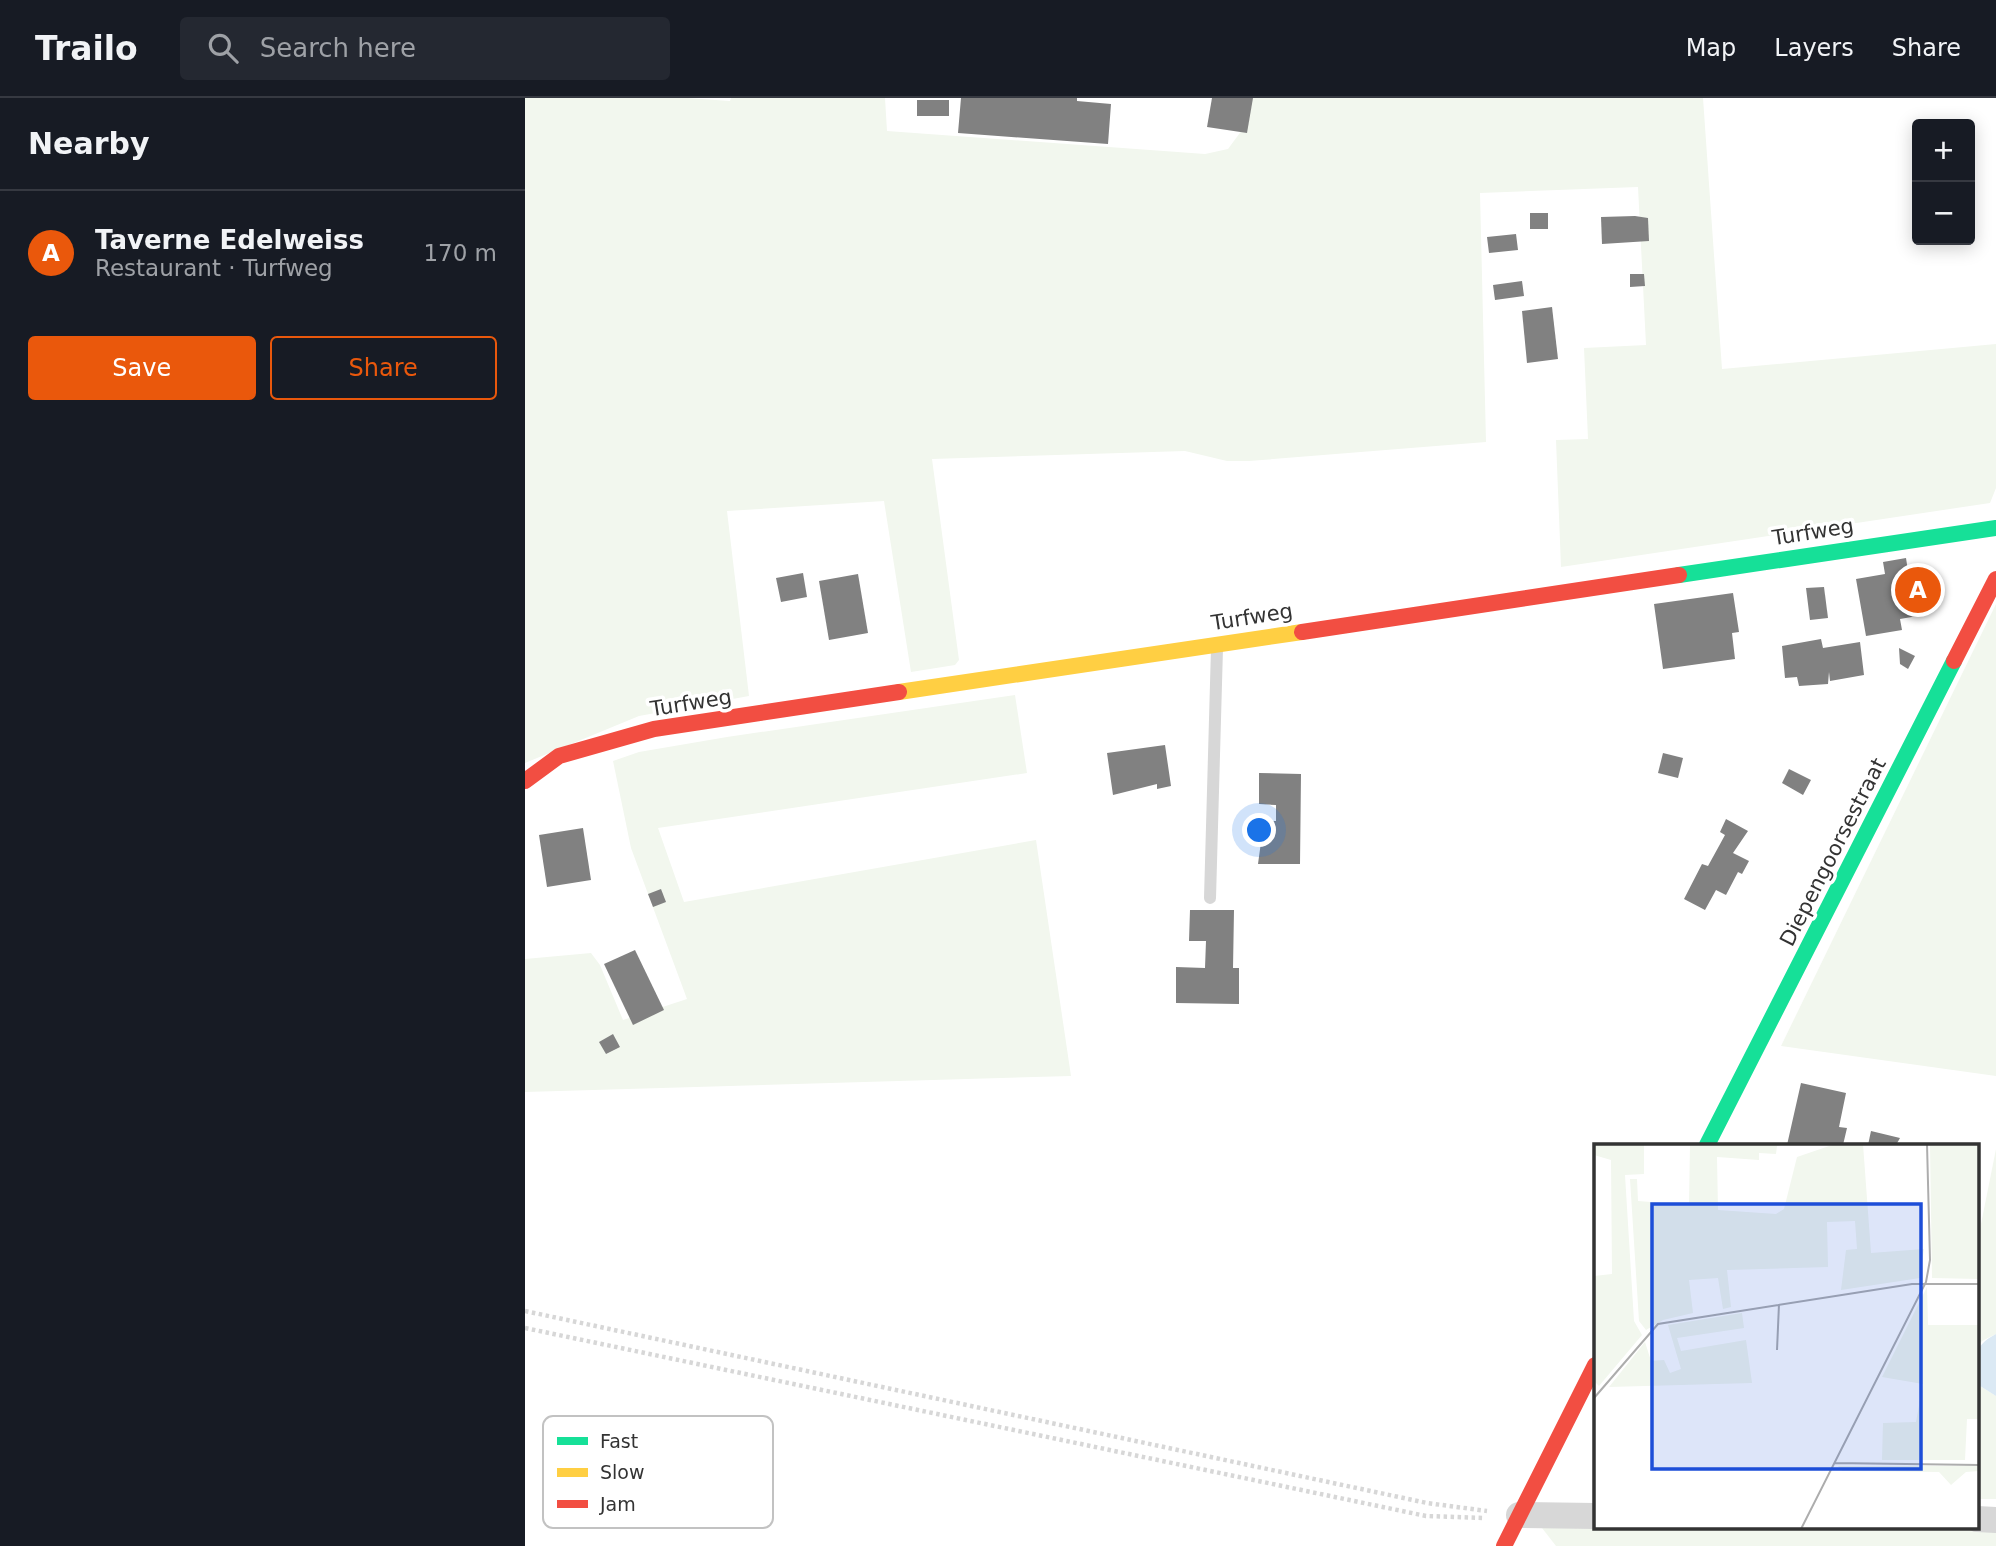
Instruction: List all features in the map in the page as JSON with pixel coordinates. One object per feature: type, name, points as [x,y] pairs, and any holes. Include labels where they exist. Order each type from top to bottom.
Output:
[{"type":"street","name":"Turfweg","points":[[525,781],[559,756],[654,729],[1996,528]]},
{"type":"street","name":"Diepengoorsestraat","points":[[1708,1144],[1996,579]]},
{"type":"street","points":[[1504,1546],[1594,1367]]},
{"type":"street","points":[[1519,1515],[1594,1516]]},
{"type":"lane","points":[[1210,898],[1217,644]]},
{"type":"path","points":[[525,1311],[1427,1503],[1519,1515]]},
{"type":"path","points":[[525,1328],[1426,1516],[1476,1519],[1519,1515]]},
{"type":"shaded area","points":[[525,98],[687,98],[730,101],[731,98],[885,98],[887,131],[1205,154],[1228,149],[1245,126],[1250,98],[1703,98],[1722,369],[1996,344],[1996,488],[1990,503],[1561,567],[1556,440],[1588,439],[1584,348],[1646,345],[1638,187],[1480,193],[1486,442],[1249,461],[1227,461],[1185,451],[932,459],[959,660],[955,665],[911,672],[884,501],[727,511],[749,696],[639,716],[525,763]]},
{"type":"shaded area","points":[[1996,604],[1996,1076],[1781,1046]]},
{"type":"shaded area","points":[[1015,695],[1027,773],[658,828],[684,902],[1036,840],[1071,1076],[525,1092],[525,959],[591,953],[600,965],[623,1020],[687,999],[631,848],[613,761],[639,752],[727,737]]},
{"type":"shaded area","points":[[1996,1149],[1996,1334],[1979,1345],[1979,1234]]},
{"type":"shaded area","points":[[1996,1334],[1996,1396],[1979,1385],[1979,1349]]},
{"type":"shaded area","points":[[1979,1385],[1996,1396],[1996,1499],[1979,1499]]},
{"type":"shaded area","points":[[1542,1528],[1996,1530],[1996,1546],[1556,1546]]},
{"type":"building","points":[[961,98],[1077,98],[1077,101],[1111,104],[1108,144],[958,133]]},
{"type":"building","points":[[1212,98],[1253,98],[1247,133],[1207,127]]},
{"type":"building","points":[[917,100],[949,100],[949,116],[917,116]]},
{"type":"building","points":[[1530,213],[1548,213],[1548,229],[1530,229]]},
{"type":"building","points":[[1601,217],[1648,218],[1649,241],[1602,244]]},
{"type":"building","points":[[1516,234],[1518,250],[1489,253],[1487,237]]},
{"type":"building","points":[[1630,274],[1644,274],[1645,286],[1630,287]]},
{"type":"building","points":[[1522,281],[1524,296],[1495,300],[1493,285]]},
{"type":"building","points":[[1552,307],[1558,359],[1527,363],[1522,311]]},
{"type":"building","points":[[1906,558],[1908,571],[1922,569],[1929,614],[1900,619],[1902,630],[1866,636],[1856,579],[1885,574],[1883,562]]},
{"type":"building","points":[[803,573],[807,597],[781,602],[776,578]]},
{"type":"building","points":[[858,574],[868,633],[829,640],[819,581]]},
{"type":"building","points":[[1824,587],[1828,618],[1810,620],[1806,588]]},
{"type":"building","points":[[1733,593],[1739,632],[1732,633],[1735,659],[1663,669],[1654,604]]},
{"type":"building","points":[[1821,639],[1823,648],[1860,642],[1864,675],[1830,681],[1829,672],[1828,684],[1799,686],[1797,677],[1785,678],[1782,646]]},
{"type":"building","points":[[1899,648],[1915,656],[1908,669],[1900,664]]},
{"type":"building","points":[[1165,745],[1171,786],[1157,789],[1157,784],[1113,795],[1107,753]]},
{"type":"building","points":[[1663,753],[1683,758],[1678,778],[1658,773]]},
{"type":"building","points":[[1789,769],[1811,780],[1803,795],[1782,783]]},
{"type":"building","points":[[1259,773],[1301,774],[1300,864],[1258,864],[1261,842],[1258,821],[1276,821],[1276,805],[1259,804]]},
{"type":"building","points":[[1726,819],[1748,831],[1733,853],[1749,861],[1742,874],[1738,872],[1726,895],[1716,890],[1705,910],[1684,899],[1702,864],[1708,866],[1725,835],[1720,832]]},
{"type":"building","points":[[583,828],[591,880],[547,887],[539,835]]},
{"type":"building","points":[[661,889],[666,902],[653,907],[648,894]]},
{"type":"building","points":[[1190,910],[1234,910],[1233,968],[1239,968],[1239,1004],[1176,1003],[1176,967],[1205,968],[1206,941],[1189,941]]},
{"type":"building","points":[[635,950],[664,1010],[633,1025],[604,964]]},
{"type":"building","points":[[613,1034],[620,1047],[606,1054],[599,1042]]},
{"type":"building","points":[[1801,1083],[1846,1093],[1839,1127],[1847,1128],[1843,1144],[1787,1144]]},
{"type":"building","points":[[1871,1131],[1900,1138],[1897,1144],[1868,1144]]},
{"type":"traffic: fast","points":[[1679,575],[1996,528]]},
{"type":"traffic: fast","points":[[1708,1144],[1954,661]]},
{"type":"traffic: slow","points":[[899,692],[1302,632]]},
{"type":"traffic: jam","points":[[1302,632],[1679,575]]},
{"type":"traffic: jam","points":[[1954,661],[1996,579]]},
{"type":"traffic: jam","points":[[525,781],[559,756],[654,729],[899,692]]},
{"type":"traffic: jam","points":[[1504,1546],[1594,1367]]},
{"type":"place","name":"Taverne Edelweiss","points":[[1918,590]]}]
